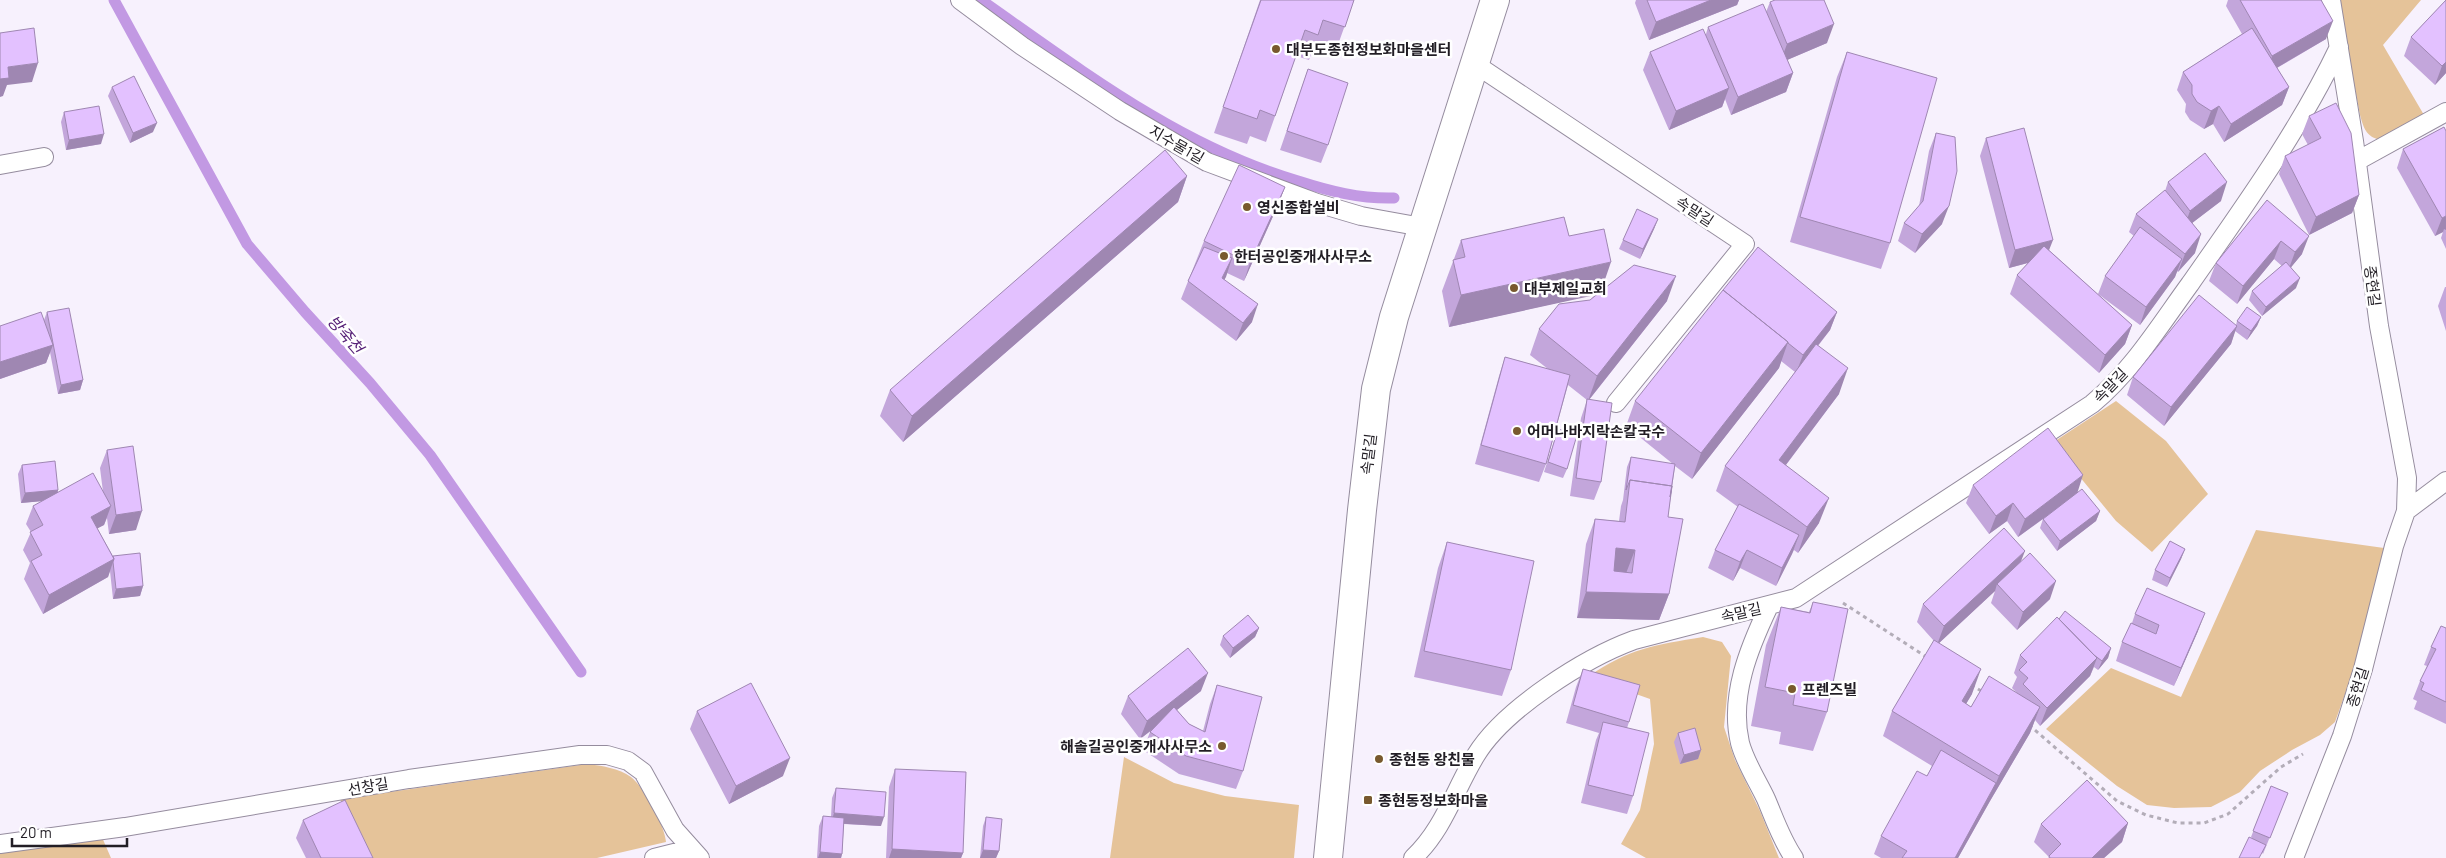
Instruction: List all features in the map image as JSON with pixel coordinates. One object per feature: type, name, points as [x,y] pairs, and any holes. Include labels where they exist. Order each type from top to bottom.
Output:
[{"type":"street","name":"속말길","points":[[1328,858],[1361,520],[1376,389],[1394,317],[1495,0]]},
{"type":"lane","name":"지수물1길","points":[[960,0],[1022,46],[1120,111],[1207,162],[1317,203],[1361,216],[1422,227]]},
{"type":"lane","points":[[2331,0],[2357,161],[2446,112]]},
{"type":"lane","name":"속말길","points":[[1421,855],[1482,746],[1500,726],[1536,695],[1581,664],[1610,649],[1660,632],[1796,598],[2092,404],[2108,390],[2148,342],[2230,228],[2321,84],[2339,47]]},
{"type":"lane","name":"속말길","points":[[1475,64],[1745,244],[1616,403]]},
{"type":"lane","points":[[0,165],[44,157]]},
{"type":"lane","name":"종현길","points":[[2294,858],[2342,736],[2362,669],[2394,546],[2406,511],[2408,478],[2379,326],[2357,161]]},
{"type":"lane","points":[[2406,511],[2445,483]]},
{"type":"lane","name":"속말길","points":[[1769,606],[1744,665],[1739,696],[1740,744],[1772,812],[1782,840],[1794,858]]},
{"type":"lane","name":"선창길","points":[[0,844],[125,826],[408,779],[580,755],[607,755],[628,761],[643,772],[675,830],[695,854]]},
{"type":"lane","name":"선창길","points":[[654,858],[695,854]]},
{"type":"path","points":[[1818,585],[1935,662]]},
{"type":"path","points":[[1967,682],[1990,697]]},
{"type":"path","points":[[2022,720],[2117,801],[2146,815],[2178,823],[2204,822],[2228,814],[2281,767],[2342,736]]},
{"type":"shaded area","points":[[2338,0],[2421,0],[2383,45],[2424,115],[2380,140],[2369,134],[2361,120]]},
{"type":"shaded area","points":[[2116,401],[2166,441],[2208,494],[2152,552],[2116,521],[2052,443]]},
{"type":"shaded area","points":[[2256,530],[2384,548],[2358,658],[2335,722],[2320,735],[2292,750],[2260,771],[2240,792],[2211,807],[2174,808],[2147,805],[2117,786],[2046,729],[2111,668],[2181,697]]},
{"type":"shaded area","points":[[1703,637],[1722,642],[1731,656],[1724,727],[1735,760],[1760,811],[1779,858],[1646,858],[1621,844],[1640,810],[1654,744],[1650,699],[1588,677],[1603,667],[1643,649]]},
{"type":"shaded area","points":[[1124,757],[1174,783],[1225,796],[1299,805],[1294,858],[1110,858]]},
{"type":"shaded area","points":[[587,764],[616,769],[631,777],[648,798],[662,826],[666,842],[597,858],[368,858],[340,799]]},
{"type":"shaded area","points":[[101,835],[111,858],[0,858],[0,852]]},
{"type":"building","points":[[1261,0],[1354,0],[1345,27],[1323,20],[1318,35],[1305,30],[1275,116],[1260,110],[1257,119],[1223,107]]},
{"type":"building","points":[[1647,0],[1711,0],[1656,22]]},
{"type":"building","points":[[1775,0],[1824,0],[1834,24],[1787,44],[1770,2]]},
{"type":"building","points":[[2240,0],[2321,0],[2333,21],[2272,56]]},
{"type":"building","points":[[2446,0],[2446,62],[2442,66],[2411,37]]},
{"type":"building","points":[[1763,4],[1793,73],[1738,97],[1708,27]]},
{"type":"building","points":[[34,28],[38,63],[8,67],[9,78],[0,79],[0,33]]},
{"type":"building","points":[[2252,28],[2289,87],[2231,124],[2219,106],[2211,111],[2197,102],[2192,94],[2192,85],[2183,72]]},
{"type":"building","points":[[1703,29],[1729,88],[1676,111],[1650,52]]},
{"type":"building","points":[[1847,52],[1937,78],[1890,243],[1800,217]]},
{"type":"building","points":[[1308,69],[1348,83],[1328,145],[1287,131]]},
{"type":"building","points":[[134,76],[157,123],[133,133],[112,87]]},
{"type":"building","points":[[2336,103],[2351,133],[2359,195],[2316,217],[2285,156],[2321,138],[2309,116]]},
{"type":"building","points":[[99,106],[104,134],[69,140],[64,112]]},
{"type":"building","points":[[2444,127],[2446,131],[2446,216],[2442,218],[2403,149]]},
{"type":"building","points":[[2024,128],[2053,240],[2015,250],[1986,138]]},
{"type":"building","points":[[1936,133],[1955,137],[1957,171],[1949,206],[1922,234],[1904,223],[1923,201]]},
{"type":"building","points":[[1165,150],[1187,176],[912,416],[890,390]]},
{"type":"building","points":[[2205,153],[2227,182],[2190,211],[2168,182]]},
{"type":"building","points":[[1239,165],[1285,187],[1250,263],[1204,241]]},
{"type":"building","points":[[2165,190],[2201,234],[2185,254],[2136,214]]},
{"type":"building","points":[[2267,200],[2309,236],[2295,252],[2281,241],[2243,286],[2216,263]]},
{"type":"building","points":[[1637,209],[1658,219],[1643,249],[1623,240]]},
{"type":"building","points":[[1564,217],[1569,236],[1604,229],[1611,262],[1461,295],[1453,260],[1465,257],[1461,240]]},
{"type":"building","points":[[2140,227],[2182,259],[2146,307],[2105,276]]},
{"type":"building","points":[[2044,246],[2132,325],[2105,355],[2017,275]]},
{"type":"building","points":[[1204,247],[1232,258],[1222,278],[1258,304],[1243,323],[1188,281]]},
{"type":"building","points":[[1758,247],[1837,312],[1803,355],[1723,290]]},
{"type":"building","points":[[2286,262],[2300,278],[2266,307],[2252,291]]},
{"type":"building","points":[[1634,265],[1676,276],[1597,376],[1539,329],[1559,304],[1590,300]]},
{"type":"building","points":[[1723,290],[1788,342],[1701,453],[1635,401]]},
{"type":"building","points":[[2199,295],[2237,326],[2171,407],[2133,377]]},
{"type":"building","points":[[2247,307],[2261,317],[2251,331],[2237,321]]},
{"type":"building","points":[[69,308],[83,380],[61,385],[47,312]]},
{"type":"building","points":[[41,312],[53,345],[0,362],[0,326]]},
{"type":"building","points":[[1816,344],[1848,368],[1779,460],[1829,498],[1807,527],[1725,466]]},
{"type":"building","points":[[1505,357],[1570,375],[1546,464],[1481,445]]},
{"type":"building","points":[[1587,399],[1612,403],[1601,482],[1576,478]]},
{"type":"building","points":[[2048,428],[2083,475],[2025,519],[2013,503],[1996,516],[1973,485]]},
{"type":"building","points":[[1558,429],[1577,435],[1567,469],[1548,462]]},
{"type":"building","points":[[133,446],[142,511],[116,515],[107,450]]},
{"type":"building","points":[[1631,457],[1675,464],[1672,486],[1630,480],[1626,490]]},
{"type":"building","points":[[55,461],[58,490],[25,493],[22,465]]},
{"type":"building","points":[[93,473],[111,506],[91,517],[114,559],[49,595],[31,561],[42,555],[30,532],[43,525],[33,506]]},
{"type":"building","points":[[1630,480],[1672,486],[1668,517],[1683,519],[1669,594],[1586,592],[1595,519],[1625,522]],"holes":[[[1616,548],[1635,550],[1632,573],[1614,571]]]},
{"type":"building","points":[[2082,489],[2100,511],[2060,541],[2043,519]]},
{"type":"building","points":[[1739,504],[1799,535],[1782,568],[1747,550],[1740,562],[1715,550]]},
{"type":"building","points":[[2004,528],[2025,551],[1944,626],[1923,604]]},
{"type":"building","points":[[2170,541],[2185,549],[2170,578],[2155,570]]},
{"type":"building","points":[[1447,542],[1534,561],[1511,670],[1424,651]]},
{"type":"building","points":[[140,553],[143,586],[116,589],[113,556]]},
{"type":"building","points":[[2030,553],[2056,581],[2023,612],[1997,584]]},
{"type":"building","points":[[2147,588],[2205,613],[2181,668],[2122,642],[2131,623],[2156,634],[2159,625],[2135,614]]},
{"type":"building","points":[[1813,602],[1848,609],[1827,712],[1793,705],[1795,693],[1765,687],[1781,607],[1810,613]]},
{"type":"building","points":[[2065,611],[2111,648],[2102,661],[2059,619]]},
{"type":"building","points":[[1248,615],[1259,628],[1233,648],[1223,636]]},
{"type":"building","points":[[2057,617],[2097,658],[2047,708],[2023,684],[2028,678],[2019,670],[2027,662],[2020,655]]},
{"type":"building","points":[[2441,626],[2446,628],[2446,702],[2421,690],[2424,683],[2420,681],[2436,649],[2431,647]]},
{"type":"building","points":[[1934,640],[1981,669],[1962,701],[1971,707],[1989,676],[2040,707],[1999,776],[1892,711]]},
{"type":"building","points":[[1188,648],[1208,673],[1147,721],[1128,696]]},
{"type":"building","points":[[1583,669],[1640,685],[1629,722],[1573,705]]},
{"type":"building","points":[[751,683],[790,758],[736,786],[697,711]]},
{"type":"building","points":[[1217,685],[1262,697],[1243,771],[1186,756],[1150,732],[1174,707],[1189,724],[1205,732]]},
{"type":"building","points":[[1603,722],[1649,733],[1633,796],[1588,785]]},
{"type":"building","points":[[1695,728],[1701,750],[1684,755],[1678,733]]},
{"type":"building","points":[[1941,750],[1996,783],[1955,858],[1902,858],[1907,851],[1881,836],[1917,771],[1927,776]]},
{"type":"building","points":[[895,769],[966,772],[963,853],[892,849]]},
{"type":"building","points":[[2087,780],[2128,823],[2092,858],[2050,858],[2049,856],[2061,844],[2041,824]]},
{"type":"building","points":[[2271,786],[2288,793],[2270,838],[2253,831]]},
{"type":"building","points":[[836,788],[886,792],[884,817],[834,813]]},
{"type":"building","points":[[345,800],[373,858],[321,858],[303,820]]},
{"type":"building","points":[[823,816],[844,818],[842,854],[820,852]]},
{"type":"building","points":[[986,817],[1002,819],[999,851],[983,850]]},
{"type":"building","points":[[2249,837],[2266,845],[2259,858],[2239,858]]},
{"type":"waterway","name":"방죽천","points":[[114,0],[247,244],[305,312],[370,383],[430,455],[581,672]]},
{"type":"waterway","points":[[981,0],[1132,104],[1212,148],[1254,166],[1321,188],[1357,196],[1394,198]]},
{"type":"place","name":"대부도종현정보화마을센터","points":[[1276,49]]},
{"type":"place","name":"영신종합설비","points":[[1247,207]]},
{"type":"place","name":"한터공인중개사사무소","points":[[1224,256]]},
{"type":"place","name":"대부제일교회","points":[[1514,288]]},
{"type":"place","name":"어머나바지락손칼국수","points":[[1517,431]]},
{"type":"place","name":"프렌즈빌","points":[[1792,689]]},
{"type":"place","name":"해솔길공인중개사사무소","points":[[1222,746]]},
{"type":"place","name":"종현동 왕친물","points":[[1379,759]]},
{"type":"place","name":"종현동정보화마을","points":[[1368,800]]}]
